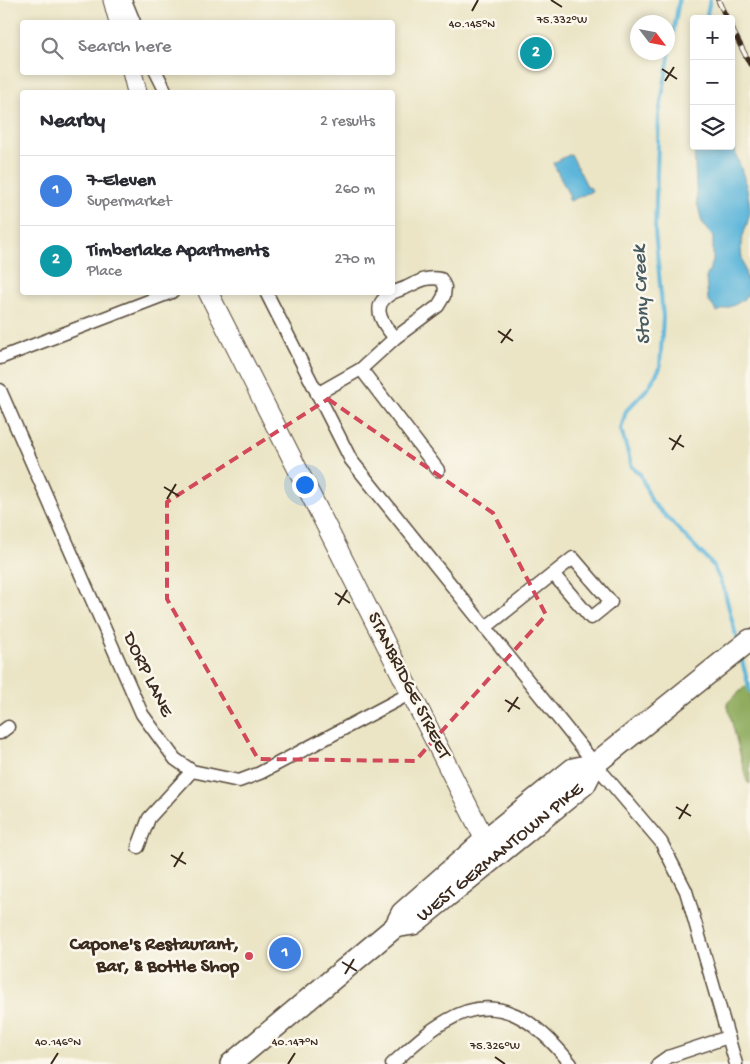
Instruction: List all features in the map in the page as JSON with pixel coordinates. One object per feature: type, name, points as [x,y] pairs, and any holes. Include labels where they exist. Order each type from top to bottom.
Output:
[{"type":"main road","name":"WEST GERMANTOWN PIKE","points":[[231,1064],[395,927],[402,913],[485,840],[574,769],[595,764],[750,640]]},
{"type":"main road","name":"WEST GERMANTOWN PIKE","points":[[395,927],[414,924],[586,784],[595,764]]},
{"type":"street","points":[[113,0],[118,20]]},
{"type":"street","points":[[125,0],[133,20]]},
{"type":"street","points":[[133,75],[136,90]]},
{"type":"street","points":[[158,75],[165,90]]},
{"type":"street","points":[[318,394],[362,369],[395,338],[438,306],[444,296],[445,287],[441,279],[432,277],[420,280],[395,292]]},
{"type":"street","points":[[0,358],[164,295]]},
{"type":"street","name":"STANBRIDGE STREET","points":[[210,295],[485,840]]},
{"type":"street","points":[[268,295],[351,460],[595,764],[661,842],[686,891],[736,1064]]},
{"type":"street","points":[[388,295],[382,301],[379,311],[382,322],[395,338]]},
{"type":"street","points":[[362,369],[438,470]]},
{"type":"street","name":"DORP LANE","points":[[0,390],[142,714],[175,759],[192,771],[239,781],[260,773],[411,693]]},
{"type":"street","points":[[485,628],[573,558],[611,602],[591,618],[554,575]]},
{"type":"street","points":[[138,847],[149,818],[192,771]]},
{"type":"street","points":[[392,1064],[446,1020],[483,1007],[503,1010],[521,1017],[540,1029],[571,1064]]},
{"type":"street","points":[[658,1064],[668,1057],[728,1036]]},
{"type":"highlighted area","points":[[328,399],[493,513],[546,615],[415,761],[258,759],[167,599],[167,502]]},
{"type":"green space","points":[[750,682],[750,784],[747,782],[727,703]]},
{"type":"water","points":[[694,150],[734,150],[744,176],[750,204],[750,212],[741,249],[749,293],[739,303],[717,312],[708,300],[706,278],[713,261],[713,236],[702,222],[697,202]]},
{"type":"water","points":[[571,154],[588,188],[590,187],[592,191],[570,201],[568,198],[570,197],[553,163]]},
{"type":"waterway","name":"Stony Creek","points":[[679,0],[659,114],[655,231],[663,317],[660,368],[648,388],[626,411],[621,429],[632,467],[640,474],[652,502],[713,565],[724,589],[737,640]]},
{"type":"waterway","name":"Stony Creek","points":[[707,15],[710,0]]},
{"type":"waterway","name":"Stony Creek","points":[[741,657],[750,691]]},
{"type":"railway","points":[[718,0],[725,15]]},
{"type":"railway","points":[[735,35],[750,64]]},
{"type":"place","name":"Timberlake Apartments","points":[[536,53]]},
{"type":"place","name":"7-Eleven","points":[[285,953]]},
{"type":"place","name":"Capone's Restaurant, Bar, & Bottle Shop","points":[[249,956]]}]
